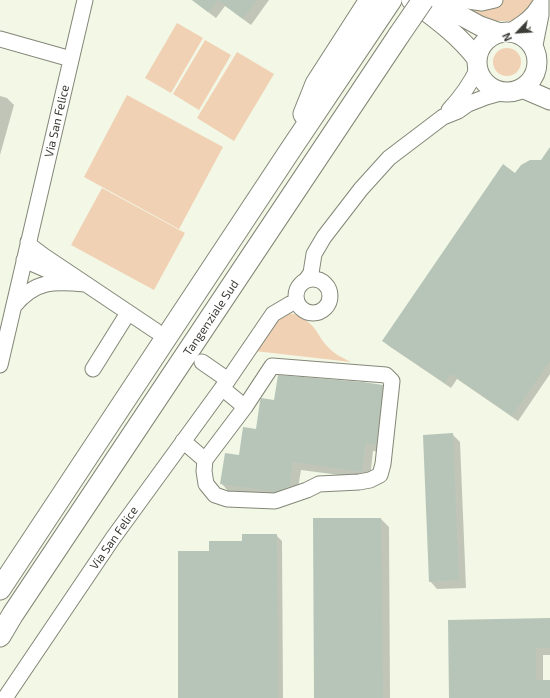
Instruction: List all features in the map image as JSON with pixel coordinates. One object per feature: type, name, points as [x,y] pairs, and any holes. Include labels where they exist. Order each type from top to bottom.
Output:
[{"type":"highway","points":[[0,589],[289,152],[371,9],[391,0]]},
{"type":"highway","name":"Tangenziale Sud","points":[[0,636],[13,614],[424,0]]},
{"type":"main road","points":[[411,0],[447,27],[468,47],[478,64],[481,77],[487,84],[504,92],[522,88],[530,82],[540,63],[532,46],[526,39],[518,34],[504,33],[480,26],[458,14],[439,0]]},
{"type":"main road","points":[[478,64],[480,50],[484,42],[492,36],[504,33]]},
{"type":"main road","points":[[522,88],[550,100]]},
{"type":"street","name":"Via San Felice","points":[[0,365],[4,327],[14,306],[85,0]]},
{"type":"street","points":[[461,0],[482,3],[495,0]]},
{"type":"street","points":[[504,33],[530,18],[534,14],[540,2]]},
{"type":"street","points":[[540,2],[540,63]]},
{"type":"street","points":[[0,39],[71,59]]},
{"type":"street","points":[[306,280],[310,273],[314,254],[324,237],[361,189],[389,158],[443,117],[462,96],[472,82],[478,64]]},
{"type":"street","points":[[443,117],[458,111],[468,104],[504,92]]},
{"type":"street","points":[[28,242],[44,256],[156,331]]},
{"type":"street","points":[[320,245],[319,261],[322,275],[330,291],[330,301],[328,306],[324,310],[313,314],[305,312],[296,302],[295,295],[297,289],[301,283],[306,280],[317,279],[327,286]]},
{"type":"street","points":[[24,260],[58,275],[85,284]]},
{"type":"street","points":[[14,306],[21,297],[38,286],[61,282],[85,284]]},
{"type":"street","name":"Via San Felice","points":[[5,698],[113,538],[225,384],[273,314],[296,302]]},
{"type":"street","points":[[93,369],[128,313]]},
{"type":"street","points":[[202,362],[225,384],[245,407]]},
{"type":"street","points":[[272,366],[386,375],[392,381],[383,464],[380,475],[370,480],[319,484],[307,490],[275,501],[227,499],[215,495],[206,484],[204,471],[205,460],[245,407],[272,366]]},
{"type":"street","points":[[183,441],[205,460]]},
{"type":"shaded area","points":[[502,0],[534,0],[532,9],[514,21],[487,20],[464,7]]},
{"type":"shaded area","points":[[177,23],[203,38],[171,93],[145,78]]},
{"type":"shaded area","points":[[205,40],[231,55],[199,110],[173,94]]},
{"type":"shaded area","points":[[507,48],[517,52],[521,62],[517,72],[507,76],[497,72],[493,62],[497,52]]},
{"type":"shaded area","points":[[237,52],[274,74],[234,141],[197,118]]},
{"type":"shaded area","points":[[127,95],[223,147],[179,229],[84,177]]},
{"type":"shaded area","points":[[102,188],[185,233],[154,290],[71,245]]},
{"type":"shaded area","points":[[289,313],[308,322],[330,349],[339,356],[351,362],[255,351],[276,320],[284,314]]},
{"type":"building","points":[[192,0],[218,0],[208,12]]},
{"type":"building","points":[[218,0],[257,0],[243,19]]},
{"type":"building","points":[[550,147],[550,361],[512,416],[451,374],[445,383],[382,341],[503,164],[515,173],[521,165],[530,160],[541,160]]},
{"type":"building","points":[[278,375],[383,385],[376,445],[366,443],[362,472],[293,462],[290,486],[275,492],[220,484],[225,453],[239,455],[243,427],[256,429],[261,398],[274,400]]},
{"type":"building","points":[[453,433],[459,580],[429,582],[423,435]]},
{"type":"building","points":[[313,518],[381,518],[383,698],[314,698]]},
{"type":"building","points":[[242,534],[277,534],[278,698],[178,698],[178,551],[209,551],[209,541],[242,541]]},
{"type":"building","points":[[550,618],[550,648],[536,648],[536,680],[550,680],[550,698],[449,698],[448,620]]}]
